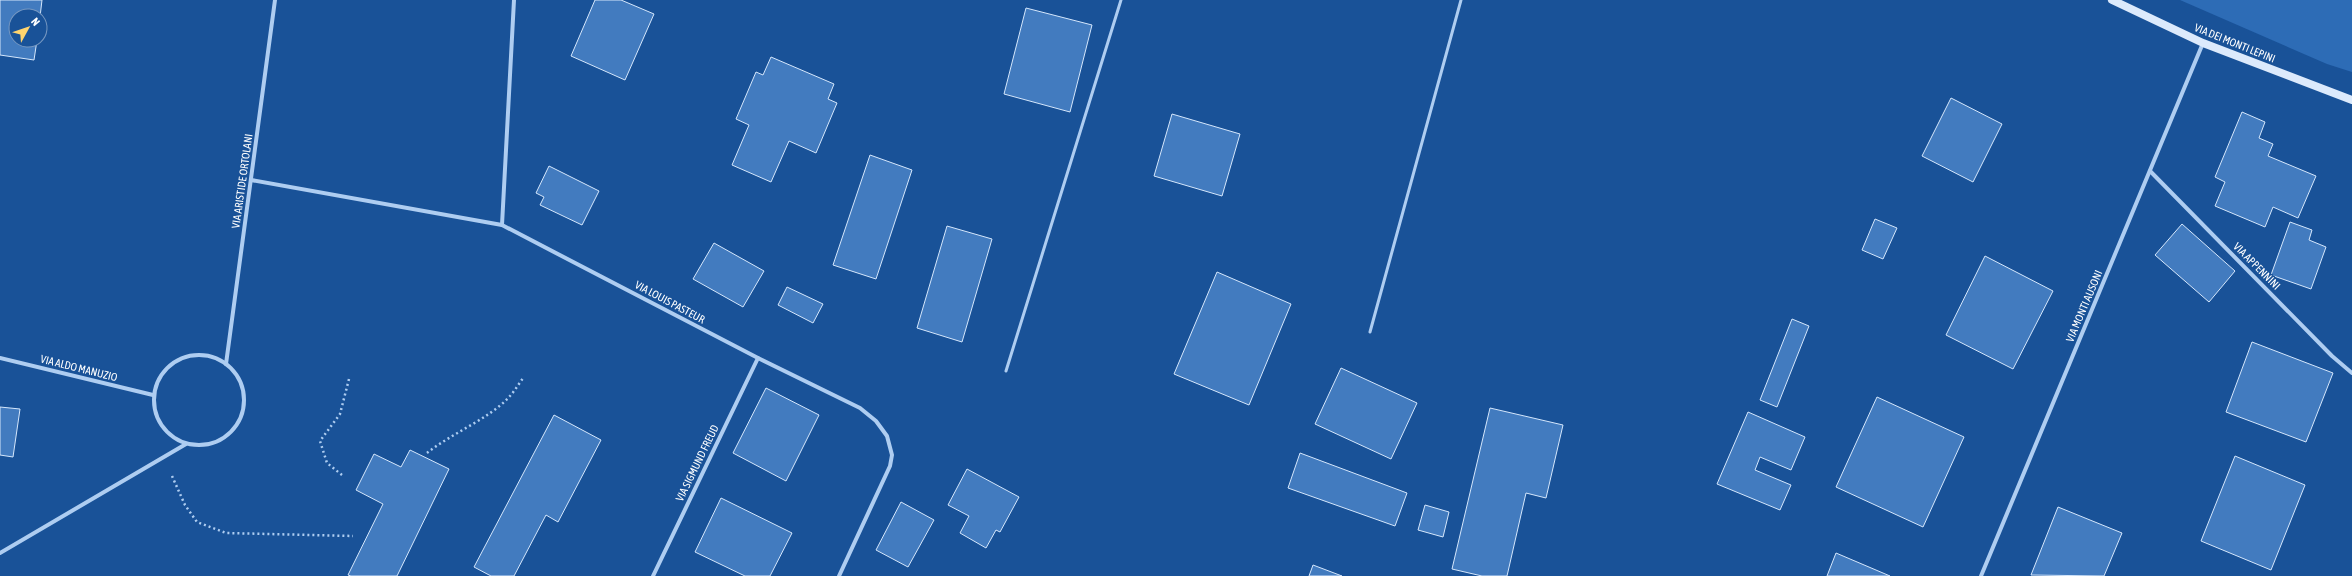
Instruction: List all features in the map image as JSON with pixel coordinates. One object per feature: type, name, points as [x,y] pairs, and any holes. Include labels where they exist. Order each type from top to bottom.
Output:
[{"type":"street","name":"VIA ARISTIDE ORTOLANI","points":[[226,364],[275,0]]},
{"type":"street","points":[[502,225],[514,0]]},
{"type":"street","name":"VIA DEI MONTI LEPINI","points":[[2112,0],[2204,43],[2352,100]]},
{"type":"street","name":"VIA MONTI AUSONI","points":[[1981,576],[2204,43]]},
{"type":"street","name":"VIA APPENNINI","points":[[2150,171],[2332,356],[2352,373]]},
{"type":"street","name":"VIA LOUIS PASTEUR","points":[[251,180],[502,225],[758,358],[860,408],[876,421],[888,436],[892,455],[890,466],[839,576]]},
{"type":"street","points":[[201,354],[214,357],[226,364],[237,376],[243,390],[244,406],[240,421],[230,434],[217,443],[202,446],[186,444],[171,437],[160,426],[154,411],[153,395],[157,382],[164,370],[174,361],[187,356],[201,354]]},
{"type":"street","name":"VIA ALDO MANUZIO","points":[[0,358],[153,395]]},
{"type":"street","name":"VIA SIGMUND FREUD","points":[[653,576],[758,358]]},
{"type":"street","points":[[0,552],[186,444]]},
{"type":"lane","points":[[1006,371],[1121,0]]},
{"type":"lane","points":[[1370,332],[1460,0]]},
{"type":"path","points":[[427,453],[447,438],[487,415],[509,397],[524,377]]},
{"type":"path","points":[[342,475],[328,463],[320,441],[340,414],[349,379]]},
{"type":"path","points":[[164,457],[185,505],[198,522],[226,533],[353,536]]},
{"type":"shaded area","points":[[2180,0],[2352,0],[2352,72],[2327,64]]},
{"type":"building","points":[[0,0],[42,0],[41,8],[8,8],[8,48],[36,48],[34,60],[0,55]]},
{"type":"building","points":[[595,0],[621,0],[654,14],[625,80],[571,56]]},
{"type":"building","points":[[1026,8],[1092,25],[1070,112],[1004,94]]},
{"type":"building","points":[[771,57],[834,84],[828,99],[837,103],[816,153],[789,141],[771,182],[732,165],[749,125],[736,119],[756,72],[763,75]]},
{"type":"building","points":[[1951,98],[2002,124],[1973,182],[1922,156]]},
{"type":"building","points":[[2242,112],[2265,122],[2259,138],[2273,144],[2268,156],[2316,176],[2298,218],[2273,207],[2265,227],[2215,206],[2225,182],[2215,177]]},
{"type":"building","points":[[1172,114],[1240,134],[1222,196],[1154,176]]},
{"type":"building","points":[[870,155],[912,170],[876,279],[833,265]]},
{"type":"building","points":[[549,166],[599,191],[582,225],[540,205],[544,197],[536,193]]},
{"type":"building","points":[[1875,219],[1897,228],[1883,259],[1862,250]]},
{"type":"building","points":[[2290,222],[2312,230],[2309,240],[2326,247],[2311,289],[2271,275]]},
{"type":"building","points":[[2182,224],[2235,271],[2209,302],[2155,255]]},
{"type":"building","points":[[947,226],[992,239],[962,342],[917,328]]},
{"type":"building","points":[[714,243],[764,271],[743,307],[693,279]]},
{"type":"building","points":[[1985,256],[2053,291],[2013,369],[1946,335]]},
{"type":"building","points":[[1217,272],[1291,304],[1249,405],[1174,374]]},
{"type":"building","points":[[787,287],[823,304],[813,323],[778,305]]},
{"type":"building","points":[[1792,319],[1809,326],[1777,407],[1760,400]]},
{"type":"building","points":[[2252,342],[2333,373],[2306,442],[2226,412]]},
{"type":"building","points":[[1341,368],[1417,403],[1391,459],[1315,424]]},
{"type":"building","points":[[766,388],[819,415],[786,481],[733,453]]},
{"type":"building","points":[[1877,397],[1964,437],[1923,527],[1836,487]]},
{"type":"building","points":[[0,407],[20,409],[13,457],[0,455]]},
{"type":"building","points":[[1490,408],[1563,425],[1546,498],[1526,493],[1507,576],[1482,576],[1452,569]]},
{"type":"building","points":[[1748,412],[1805,437],[1791,470],[1760,457],[1755,470],[1791,485],[1780,510],[1717,484]]},
{"type":"building","points":[[554,415],[601,440],[558,522],[546,515],[514,576],[491,576],[474,567]]},
{"type":"building","points":[[410,450],[449,469],[397,576],[348,575],[383,504],[356,490],[374,454],[401,467]]},
{"type":"building","points":[[1300,453],[1407,493],[1395,526],[1288,488]]},
{"type":"building","points":[[2235,456],[2305,485],[2271,570],[2201,541]]},
{"type":"building","points":[[967,469],[1019,497],[1000,532],[996,530],[986,548],[960,533],[969,516],[948,505]]},
{"type":"building","points":[[721,498],[792,533],[770,576],[745,576],[695,552]]},
{"type":"building","points":[[901,502],[934,520],[908,567],[876,550]]},
{"type":"building","points":[[1425,505],[1449,512],[1443,537],[1418,530]]},
{"type":"building","points":[[2058,507],[2122,533],[2104,576],[2031,575]]},
{"type":"building","points":[[1836,553],[1890,576],[1827,576]]},
{"type":"building","points":[[1313,565],[1342,576],[1309,576]]}]
